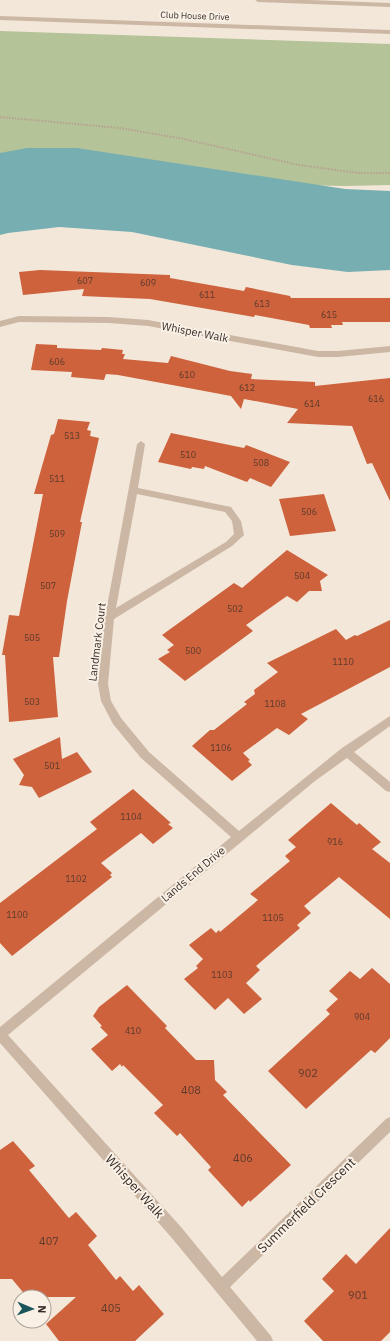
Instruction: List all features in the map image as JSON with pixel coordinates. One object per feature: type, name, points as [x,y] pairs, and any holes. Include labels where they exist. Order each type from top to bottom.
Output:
[{"type":"street","points":[[258,0],[390,4]]},
{"type":"street","name":"Club House Drive","points":[[0,18],[390,32]]},
{"type":"street","name":"Whisper Walk","points":[[0,324],[19,319],[110,320],[148,323],[318,354],[338,354],[390,349]]},
{"type":"street","name":"Landmark Court","points":[[141,444],[110,617],[103,684],[106,701],[117,720],[145,755],[238,837]]},
{"type":"street","points":[[110,617],[229,544],[239,535],[239,526],[236,518],[228,509],[133,490]]},
{"type":"street","name":"Lands End Drive","points":[[0,1034],[238,837],[346,751],[390,720]]},
{"type":"street","points":[[346,751],[390,788]]},
{"type":"street","name":"Whisper Walk","points":[[0,1034],[176,1232],[266,1341]]},
{"type":"street","name":"Summerfield Crescent","points":[[221,1287],[390,1123]]},
{"type":"path","points":[[0,117],[119,128],[184,139],[300,165],[358,173],[390,173]]},
{"type":"green space","points":[[0,31],[390,44],[390,185],[345,186],[0,178]]},
{"type":"water","points":[[27,148],[77,148],[345,189],[390,191],[390,270],[348,272],[292,265],[132,232],[59,227],[0,235],[0,153]]},
{"type":"building","points":[[40,270],[170,275],[170,278],[244,291],[246,287],[290,296],[291,298],[390,298],[390,322],[342,322],[343,325],[331,325],[332,328],[310,328],[309,325],[255,315],[254,317],[150,299],[82,296],[84,289],[23,295],[19,272]]},
{"type":"building","points":[[36,344],[57,345],[57,348],[101,350],[102,348],[123,350],[122,354],[125,354],[123,359],[168,363],[171,356],[230,371],[252,374],[251,379],[315,382],[315,386],[390,378],[390,501],[372,463],[367,464],[352,426],[287,423],[298,409],[244,399],[241,409],[231,396],[118,375],[106,374],[104,380],[71,377],[72,372],[31,370]]},
{"type":"building","points":[[58,419],[90,422],[87,430],[91,431],[90,436],[99,438],[80,522],[82,522],[67,601],[59,657],[53,657],[58,717],[9,722],[5,655],[2,655],[9,615],[19,616],[43,494],[34,494],[51,435],[54,434]]},
{"type":"building","points":[[171,433],[244,448],[246,445],[290,462],[271,487],[250,478],[247,482],[205,466],[204,469],[192,467],[191,469],[158,462]]},
{"type":"building","points":[[324,494],[336,531],[290,536],[279,499]]},
{"type":"building","points":[[287,550],[328,575],[320,581],[322,591],[309,591],[297,602],[287,596],[246,625],[253,631],[185,681],[158,659],[170,652],[167,650],[174,645],[162,635],[234,583],[242,588]]},
{"type":"building","points":[[390,620],[390,667],[301,714],[308,719],[289,735],[277,728],[243,753],[250,760],[248,761],[252,765],[232,781],[192,746],[210,730],[214,730],[247,704],[244,702],[255,694],[254,690],[278,672],[267,663],[336,629],[346,640]]},
{"type":"building","points":[[60,737],[62,759],[77,752],[92,772],[39,798],[32,787],[19,785],[24,775],[13,759]]},
{"type":"building","points":[[133,789],[171,823],[168,824],[173,828],[153,844],[141,833],[101,863],[112,873],[110,875],[112,877],[12,956],[0,943],[0,903],[97,829],[90,822]]},
{"type":"building","points":[[331,803],[357,825],[359,823],[381,842],[372,849],[390,863],[390,919],[339,877],[304,906],[311,913],[297,925],[300,928],[256,966],[260,970],[246,983],[262,999],[244,1014],[228,998],[215,1010],[184,979],[198,968],[196,966],[203,959],[189,945],[211,928],[216,933],[219,930],[220,932],[258,900],[250,894],[290,861],[285,856],[296,847],[288,840]]},
{"type":"building","points":[[372,968],[390,984],[390,1038],[375,1053],[371,1050],[306,1109],[268,1071],[330,1014],[326,1010],[338,999],[329,991],[350,971],[360,979]]},
{"type":"building","points":[[127,985],[167,1026],[165,1028],[196,1060],[214,1060],[215,1080],[227,1092],[223,1095],[291,1165],[250,1202],[249,1200],[242,1207],[208,1170],[211,1167],[180,1133],[177,1136],[154,1113],[163,1105],[123,1065],[122,1067],[120,1064],[112,1071],[91,1049],[108,1035],[100,1027],[102,1026],[93,1016],[99,1007]]},
{"type":"building","points":[[13,1141],[35,1166],[29,1170],[69,1218],[76,1212],[97,1236],[88,1245],[116,1280],[120,1276],[133,1291],[139,1285],[164,1314],[135,1341],[59,1341],[50,1329],[52,1329],[52,1319],[76,1297],[52,1297],[52,1289],[20,1289],[12,1279],[0,1279],[0,1150]]},
{"type":"building","points":[[390,1228],[390,1332],[381,1341],[323,1341],[304,1321],[334,1291],[322,1279],[346,1254],[356,1264]]}]
